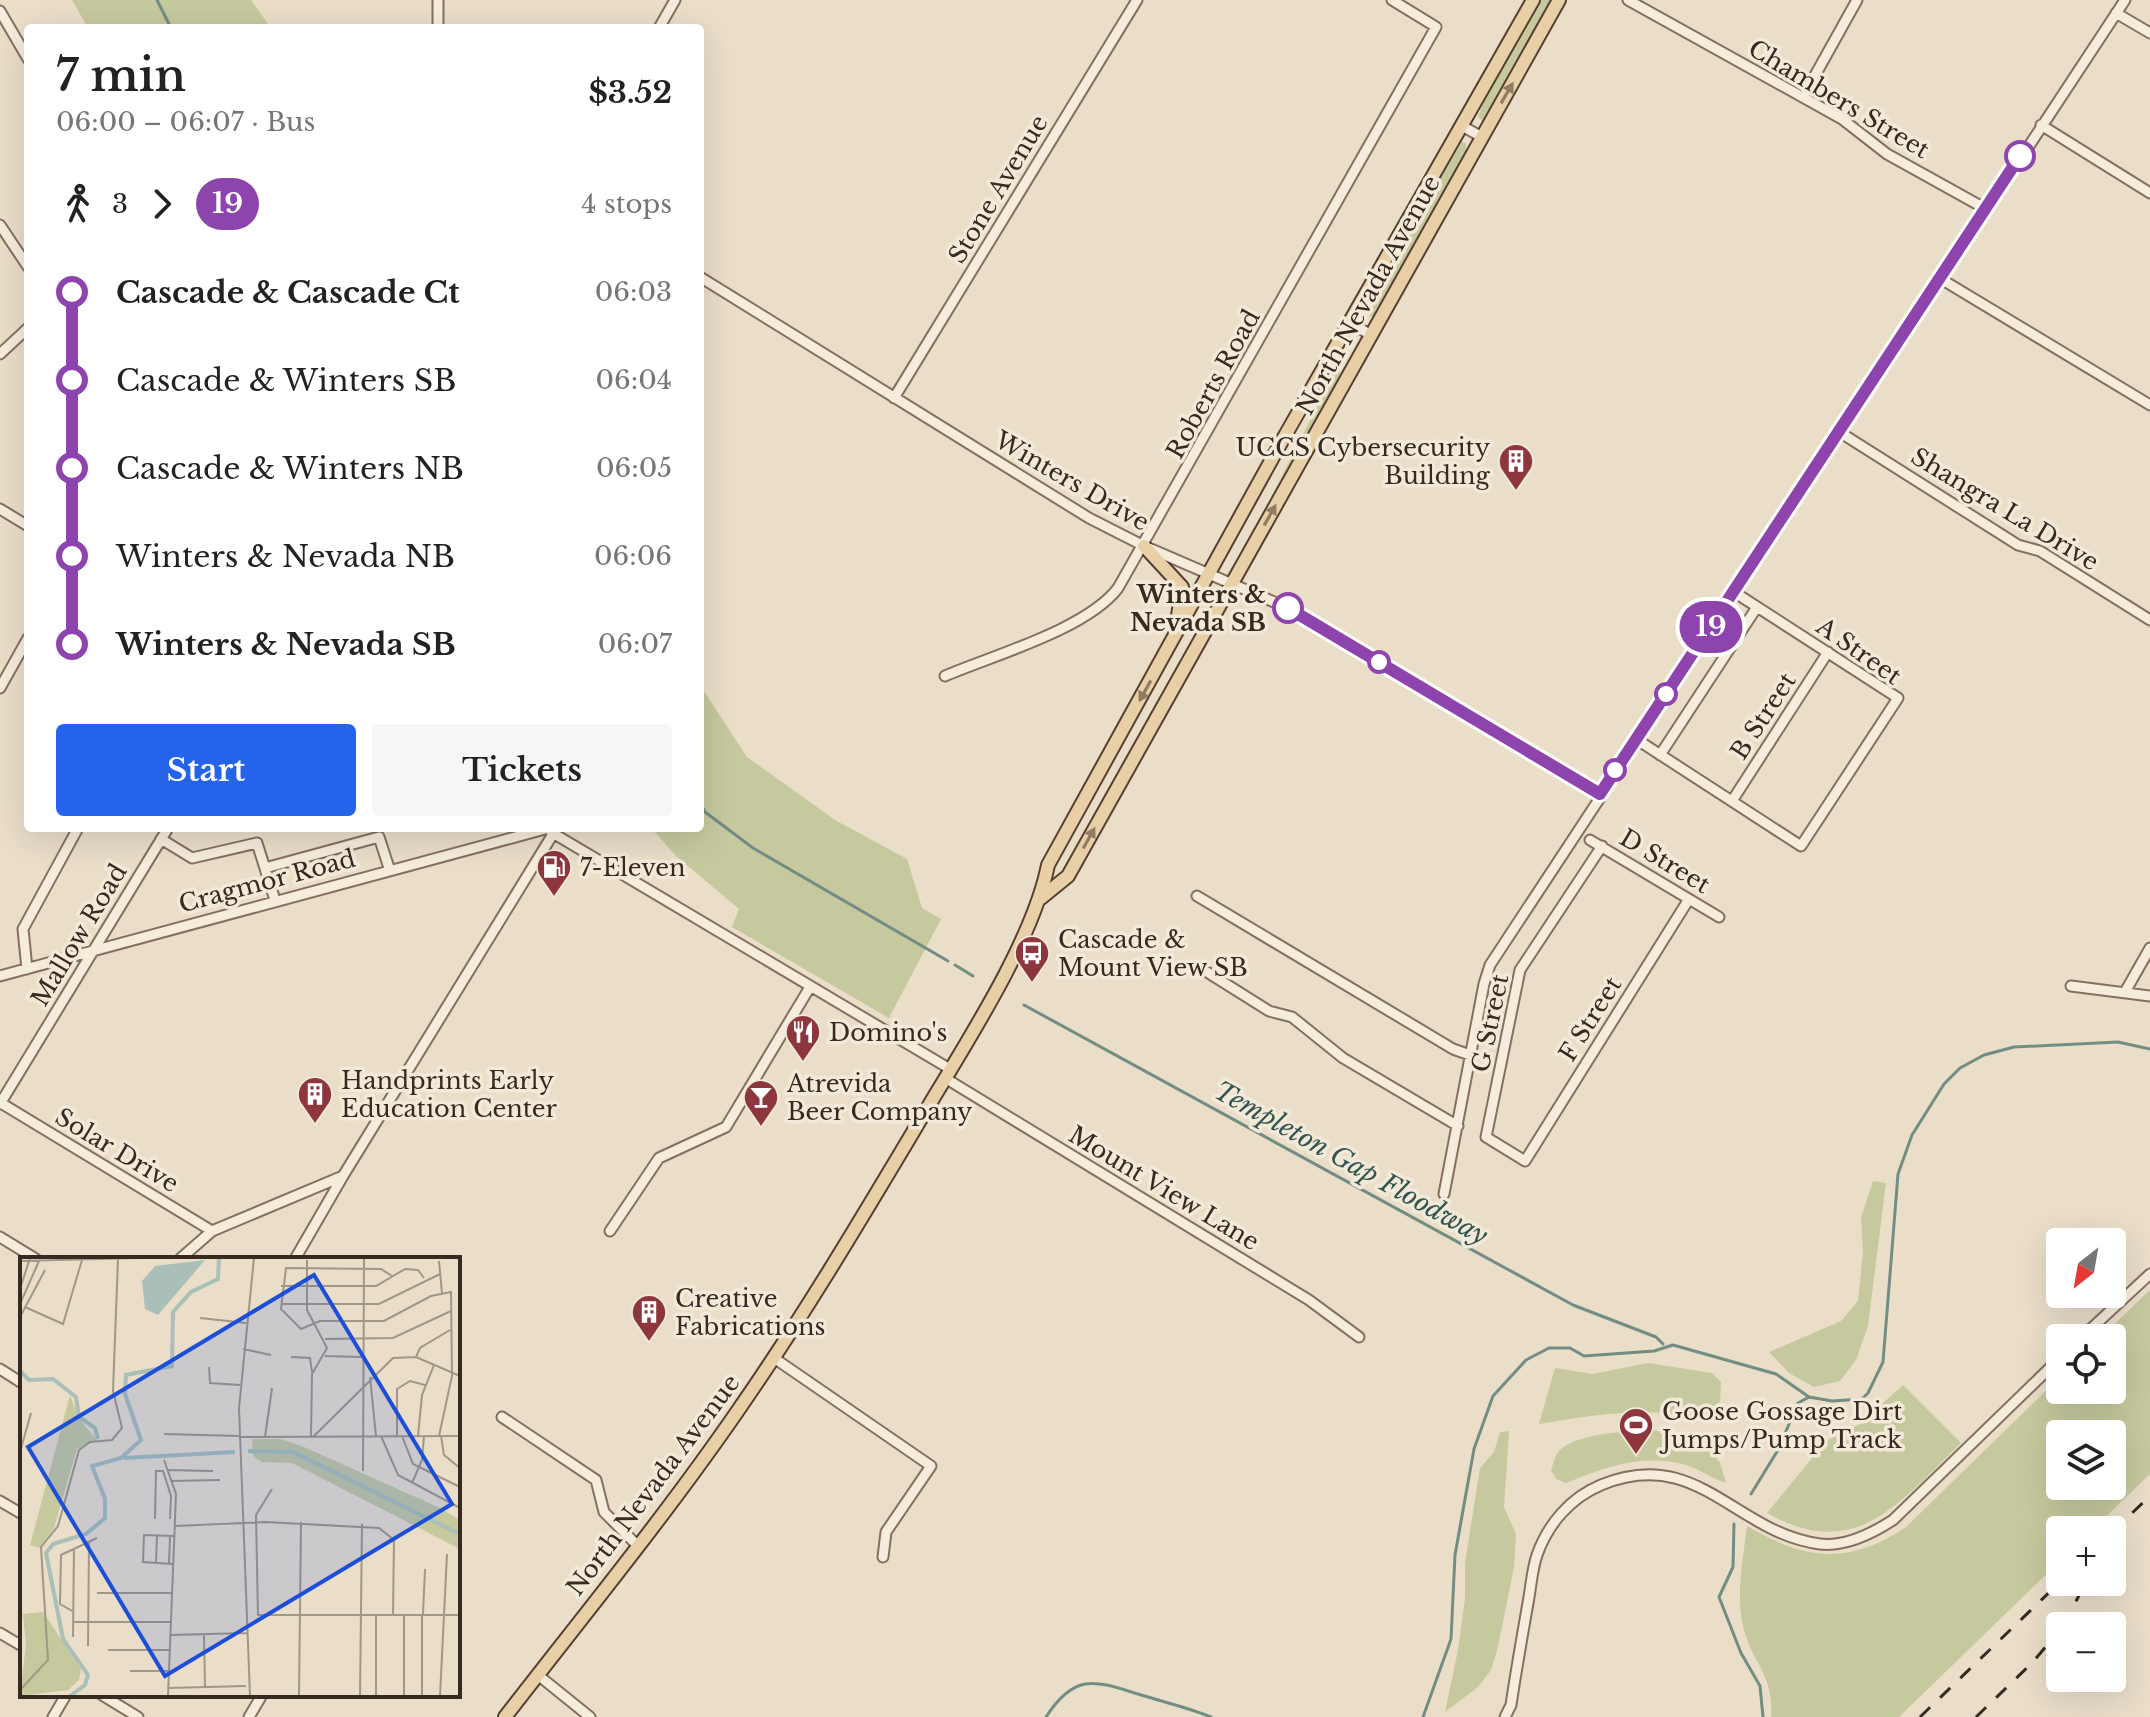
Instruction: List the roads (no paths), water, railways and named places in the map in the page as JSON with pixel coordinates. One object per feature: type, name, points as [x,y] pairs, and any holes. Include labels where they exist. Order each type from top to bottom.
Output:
[{"type":"main road","name":"North Nevada Avenue","points":[[505,1717],[699,1465],[774,1358],[855,1232],[948,1074],[1041,898],[1048,865],[1278,448],[1352,324],[1533,0]]},
{"type":"main road","name":"North Nevada Avenue","points":[[1041,898],[1068,876],[1559,0]]},
{"type":"main road","points":[[1144,546],[1182,587],[1181,612],[1169,648]]},
{"type":"street","points":[[438,0],[438,24]]},
{"type":"street","points":[[661,24],[675,0]]},
{"type":"street","name":"Stone Avenue","points":[[894,398],[1137,0]]},
{"type":"street","name":"Roberts Road","points":[[945,676],[1094,612],[1118,588],[1436,27],[1392,0]]},
{"type":"street","name":"Chambers Street","points":[[1628,0],[1842,119],[1887,154],[1986,209]]},
{"type":"street","points":[[1803,97],[1857,0]]},
{"type":"street","points":[[1444,1194],[1490,965],[2125,0]]},
{"type":"street","points":[[0,11],[24,52]]},
{"type":"street","points":[[2116,13],[2150,33]]},
{"type":"street","points":[[2041,125],[2150,193]]},
{"type":"street","points":[[1462,126],[1482,137]]},
{"type":"street","points":[[0,225],[24,261]]},
{"type":"street","name":"Winters Drive","points":[[704,279],[1089,518],[1144,546],[1299,614],[1600,794]]},
{"type":"street","points":[[1941,279],[2150,405]]},
{"type":"street","points":[[1352,324],[1371,335]]},
{"type":"street","points":[[0,354],[24,332]]},
{"type":"street","name":"Shangra La Drive","points":[[1841,433],[2018,545],[2040,551],[2150,620]]},
{"type":"street","points":[[0,509],[24,524]]},
{"type":"street","name":"A Street","points":[[1732,801],[1801,846],[1898,698],[1734,592]]},
{"type":"street","points":[[1660,755],[1757,607]]},
{"type":"street","points":[[0,688],[24,645]]},
{"type":"street","name":"B Street","points":[[1732,801],[1828,652]]},
{"type":"street","points":[[1636,739],[1732,801]]},
{"type":"street","name":"D Street","points":[[1576,831],[1719,917]]},
{"type":"street","points":[[27,969],[23,929],[76,832]]},
{"type":"street","name":"Mallow Road","points":[[0,1104],[165,832]]},
{"type":"street","name":"Cragmor Road","points":[[0,976],[389,868],[539,832]]},
{"type":"street","points":[[296,1257],[546,832]]},
{"type":"street","name":"Mount View Lane","points":[[550,832],[810,987],[1302,1295],[1359,1337]]},
{"type":"street","points":[[265,868],[379,837],[389,868]]},
{"type":"street","points":[[161,839],[192,858],[257,843],[275,900]]},
{"type":"street","name":"G Street","points":[[1525,1161],[1486,1137],[1520,970],[1602,846]]},
{"type":"street","points":[[1197,896],[1453,1049],[1470,1055]]},
{"type":"street","name":"F Street","points":[[1525,1161],[1689,899]]},
{"type":"street","points":[[2125,992],[2150,948]]},
{"type":"street","points":[[1207,972],[1269,1011],[1292,1017],[1313,1030],[1343,1058],[1458,1126]]},
{"type":"street","points":[[2071,986],[2150,996]]},
{"type":"street","points":[[610,1231],[659,1158],[726,1127],[810,987]]},
{"type":"street","name":"Solar Drive","points":[[0,1104],[212,1231]]},
{"type":"street","points":[[182,1257],[212,1231],[343,1176]]},
{"type":"street","points":[[0,1237],[33,1257]]},
{"type":"street","points":[[2096,1324],[2150,1274]]},
{"type":"street","points":[[774,1358],[931,1466],[886,1532],[883,1557]]},
{"type":"street","points":[[0,1369],[20,1382]]},
{"type":"street","points":[[1505,1717],[1511,1705],[1536,1557],[1550,1528],[1566,1508],[1589,1490],[1637,1474],[1663,1474],[1714,1492],[1788,1537],[1821,1544],[1842,1543],[1876,1531],[1893,1520],[2046,1372]]},
{"type":"street","points":[[502,1417],[596,1480],[604,1512],[637,1545]]},
{"type":"street","points":[[0,1501],[20,1513]]},
{"type":"street","points":[[0,1633],[20,1645]]},
{"type":"street","points":[[538,1675],[590,1717]]},
{"type":"street","points":[[53,1717],[65,1697]]},
{"type":"street","points":[[105,1697],[138,1717]]},
{"type":"street","points":[[249,1717],[261,1697]]},
{"type":"waterway","name":"Templeton Gap Floodway","points":[[157,0],[169,24]]},
{"type":"waterway","name":"Templeton Gap Floodway","points":[[704,810],[753,848],[948,961]]},
{"type":"waterway","name":"Templeton Gap Floodway","points":[[955,965],[973,976]]},
{"type":"waterway","name":"Templeton Gap Floodway","points":[[1024,1005],[1573,1305],[1656,1337],[1663,1344]]},
{"type":"waterway","points":[[1423,1717],[1451,1639],[1455,1555],[1474,1449],[1493,1396],[1526,1360],[1549,1348],[1570,1348],[1584,1356],[1654,1351],[1673,1345],[1776,1374],[1809,1397],[1832,1401],[1862,1399],[1883,1362],[1898,1174],[1912,1135],[1944,1084],[1960,1068],[1984,1055],[2014,1047],[2118,1042],[2150,1049]]},
{"type":"waterway","points":[[1751,1494],[1778,1450],[1798,1403],[1809,1397]]},
{"type":"waterway","points":[[1734,1524],[1733,1567],[1719,1597],[1741,1653],[1760,1686],[1763,1717]]},
{"type":"waterway","points":[[1046,1717],[1067,1693],[1087,1684],[1123,1689],[1211,1717]]},
{"type":"railway","points":[[2126,1519],[2150,1496]]},
{"type":"railway","points":[[1920,1717],[2046,1596]]},
{"type":"railway","points":[[2070,1612],[2079,1596]]},
{"type":"railway","points":[[1976,1717],[2046,1646]]},
{"type":"place","name":"UCCS Cybersecurity Building","points":[[1516,492]]},
{"type":"place","name":"Winters & Nevada SB","points":[[1288,608]]},
{"type":"place","name":"7-Eleven","points":[[554,898]]},
{"type":"place","name":"Cascade & Mount View SB","points":[[1032,984]]},
{"type":"place","name":"Domino's","points":[[803,1063]]},
{"type":"place","name":"Handprints Early Education Center","points":[[315,1125]]},
{"type":"place","name":"Atrevida Beer Company","points":[[761,1128]]},
{"type":"place","name":"Creative Fabrications","points":[[649,1343]]},
{"type":"place","name":"Goose Gossage Dirt Jumps/Pump Track","points":[[1636,1456]]}]
